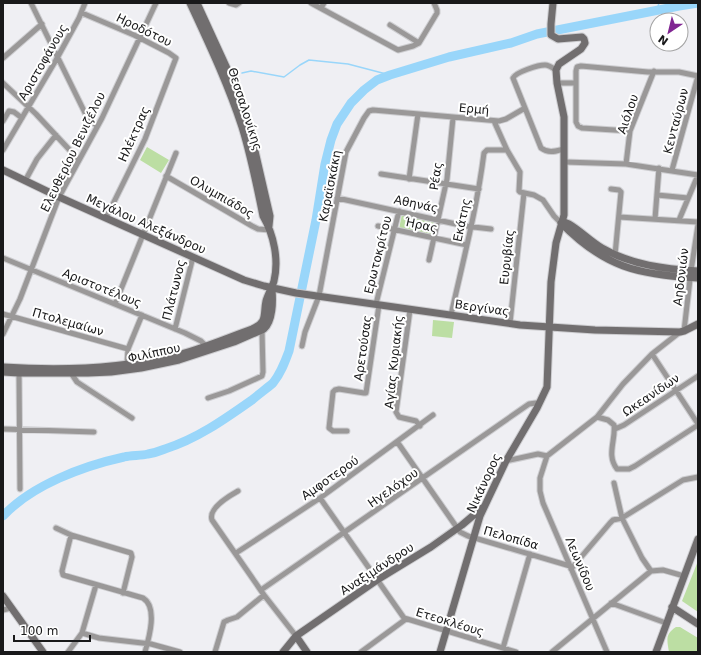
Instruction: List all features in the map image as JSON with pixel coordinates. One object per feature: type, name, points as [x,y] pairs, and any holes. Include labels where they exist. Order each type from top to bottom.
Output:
[{"type":"street","points":[[32,3],[87,117],[97,126]]},
{"type":"street","name":"Αριστοφάνους","points":[[3,150],[82,13],[85,3]]},
{"type":"street","name":"Ελευθερίου Βενιζέλου","points":[[3,334],[20,300],[59,197],[97,126],[156,3]]},
{"type":"street","name":"Θεσσαλονίκης","points":[[190,3],[232,80],[270,216],[269,228],[276,263],[272,289]]},
{"type":"street","name":"Θεσσαλονίκης","points":[[197,3],[211,40]]},
{"type":"street","points":[[311,3],[398,50],[405,49],[419,43],[437,13],[438,10],[434,3]]},
{"type":"street","points":[[321,8],[324,3]]},
{"type":"street","points":[[553,3],[551,32],[554,37],[558,39],[582,37],[585,43],[582,49],[559,64],[556,70],[544,65],[519,72],[513,79],[540,146],[551,152],[564,149]]},
{"type":"street","name":"Ηροδότου","points":[[82,13],[139,38],[175,56]]},
{"type":"street","points":[[3,58],[42,24]]},
{"type":"street","points":[[390,25],[419,43]]},
{"type":"street","name":"Ηλέκτρας","points":[[106,218],[145,139],[176,60],[175,56]]},
{"type":"street","points":[[630,131],[582,128],[578,126],[576,122],[576,70],[580,66],[651,72],[679,72],[698,76]]},
{"type":"street","name":"Νικάνορος","points":[[440,652],[480,516],[506,461],[539,404],[547,387],[551,282],[556,243],[564,215],[564,117],[556,70]]},
{"type":"street","name":"Αιόλου","points":[[626,164],[630,131],[651,72]]},
{"type":"street","name":"Κενταύρων","points":[[672,170],[698,76]]},
{"type":"street","points":[[3,83],[29,107],[79,160]]},
{"type":"street","points":[[557,83],[576,83]]},
{"type":"street","name":"Ερμή","points":[[418,114],[494,121],[505,120],[525,108]]},
{"type":"street","name":"Καραϊσκάκη","points":[[302,346],[305,332],[318,296],[346,150],[364,118],[372,110],[418,114]]},
{"type":"street","points":[[3,121],[9,111],[14,112],[22,118]]},
{"type":"street","points":[[409,179],[418,114]]},
{"type":"street","name":"Ρέας","points":[[430,260],[446,185],[453,118]]},
{"type":"street","points":[[494,121],[507,150],[520,173],[519,191],[534,195],[543,200],[554,216],[588,248],[603,258],[648,274],[693,273]]},
{"type":"street","points":[[25,181],[37,159],[56,135]]},
{"type":"street","name":"Εκάτης","points":[[450,315],[467,245],[485,152],[487,150],[507,150]]},
{"type":"street","points":[[115,304],[176,153]]},
{"type":"street","points":[[565,162],[626,164],[698,175],[678,220]]},
{"type":"street","points":[[655,219],[659,168]]},
{"type":"street","name":"Μεγάλου Αλεξάνδρου","points":[[3,170],[59,197],[248,281],[272,289],[286,291]]},
{"type":"street","points":[[381,174],[479,189]]},
{"type":"street","name":"Ολυμπιάδος","points":[[166,176],[254,228],[269,228]]},
{"type":"street","points":[[611,189],[621,192],[615,255]]},
{"type":"street","name":"Ευρυβίας","points":[[510,323],[524,193]]},
{"type":"street","points":[[657,195],[688,198]]},
{"type":"street","name":"Αθηνάς","points":[[337,198],[491,229]]},
{"type":"street","name":"Ερωτοκρίτου","points":[[377,305],[399,211]]},
{"type":"street","points":[[619,217],[678,220],[698,223]]},
{"type":"street","points":[[561,223],[564,222],[572,226],[599,246],[615,255],[644,265],[693,273],[698,278]]},
{"type":"street","name":"Αηδονιών","points":[[682,332],[693,273],[698,223]]},
{"type":"street","name":"Ήρας","points":[[378,226],[467,245]]},
{"type":"street","name":"Πλάτωνος","points":[[175,329],[193,257]]},
{"type":"street","name":"Αριστοτέλους","points":[[3,258],[175,329],[201,341],[205,345]]},
{"type":"street","points":[[208,398],[229,391],[261,376],[263,372],[262,330],[267,326],[270,319],[272,289]]},
{"type":"street","name":"Φιλίππου","points":[[3,367],[111,367],[174,356],[252,329],[261,324],[264,321],[266,302],[272,289]]},
{"type":"street","name":"Βεργίνας","points":[[286,291],[410,310],[510,323],[550,327],[682,332]]},
{"type":"street","name":"Αρετούσας","points":[[347,431],[333,431],[330,429],[329,426],[333,392],[339,389],[364,394],[366,392],[377,305]]},
{"type":"street","name":"Αγίας Κυριακής","points":[[410,310],[396,412],[400,417],[416,421],[420,426]]},
{"type":"street","name":"Πτολεμαίων","points":[[3,314],[128,349]]},
{"type":"street","points":[[127,364],[128,349],[142,315]]},
{"type":"street","points":[[506,461],[538,454],[547,456],[597,416],[623,384],[652,354],[682,332],[698,324]]},
{"type":"street","name":"Φιλίππου","points":[[3,372],[19,374],[111,372],[142,368],[179,360],[234,342],[262,330]]},
{"type":"street","points":[[192,337],[194,343],[192,350]]},
{"type":"street","points":[[597,416],[611,422],[614,425],[612,458],[617,469],[629,469],[635,466],[698,424],[652,354]]},
{"type":"street","points":[[71,373],[77,382],[132,418]]},
{"type":"street","points":[[19,374],[20,489]]},
{"type":"street","name":"Ωκεανίδων","points":[[615,428],[624,425],[698,376]]},
{"type":"street","name":"Ηγελόχου","points":[[215,652],[224,622],[237,617],[263,593],[344,533],[529,404],[536,403]]},
{"type":"street","name":"Αμφοτερού","points":[[236,553],[320,498],[433,415]]},
{"type":"street","points":[[3,429],[94,432]]},
{"type":"street","name":"Πελοπίδα","points":[[398,442],[422,479],[462,534],[571,567]]},
{"type":"street","name":"Λεωνίδου","points":[[547,456],[540,484],[542,502],[607,652]]},
{"type":"street","points":[[571,567],[613,520],[621,518],[683,480],[698,476]]},
{"type":"street","points":[[614,483],[621,518],[651,571]]},
{"type":"street","points":[[238,491],[214,508],[211,513],[212,520],[263,593],[307,652]]},
{"type":"street","name":"Ετεοκλέους","points":[[320,498],[406,619],[516,652]]},
{"type":"street","name":"Αναξιμάνδρου","points":[[286,651],[296,636],[377,580],[431,547],[457,529],[485,505]]},
{"type":"street","points":[[56,528],[71,535],[131,553],[132,559],[123,593]]},
{"type":"street","points":[[71,535],[62,574],[147,601],[150,606],[151,618],[145,652]]},
{"type":"street","points":[[656,652],[698,539]]},
{"type":"street","points":[[691,558],[698,550]]},
{"type":"street","points":[[503,648],[530,554]]},
{"type":"street","points":[[552,652],[651,571],[663,570],[684,576]]},
{"type":"street","points":[[68,652],[82,633],[96,585]]},
{"type":"street","points":[[3,596],[43,652]]},
{"type":"street","points":[[611,603],[666,623]]},
{"type":"street","points":[[672,607],[698,624]]},
{"type":"street","points":[[3,610],[11,608]]},
{"type":"street","points":[[361,652],[406,619]]},
{"type":"street","points":[[82,633],[99,638],[147,643],[180,652]]},
{"type":"green space","points":[[147,147],[169,160],[161,173],[140,160]]},
{"type":"green space","points":[[402,214],[437,222],[434,236],[399,229]]},
{"type":"green space","points":[[433,320],[454,322],[452,338],[432,336]]},
{"type":"green space","points":[[698,561],[698,612],[682,601]]},
{"type":"green space","points":[[676,627],[680,627],[698,638],[698,652],[669,652],[668,635]]},
{"type":"waterway","points":[[657,10],[659,3]]},
{"type":"waterway","points":[[3,516],[28,495],[75,471],[124,457],[155,453],[188,440],[232,414],[273,383],[281,371],[289,351],[331,140],[337,124],[351,103],[377,80],[449,57],[511,43],[537,34],[698,3]]},
{"type":"waterway","points":[[242,73],[251,71],[284,77],[309,60],[348,64],[390,75]]}]
